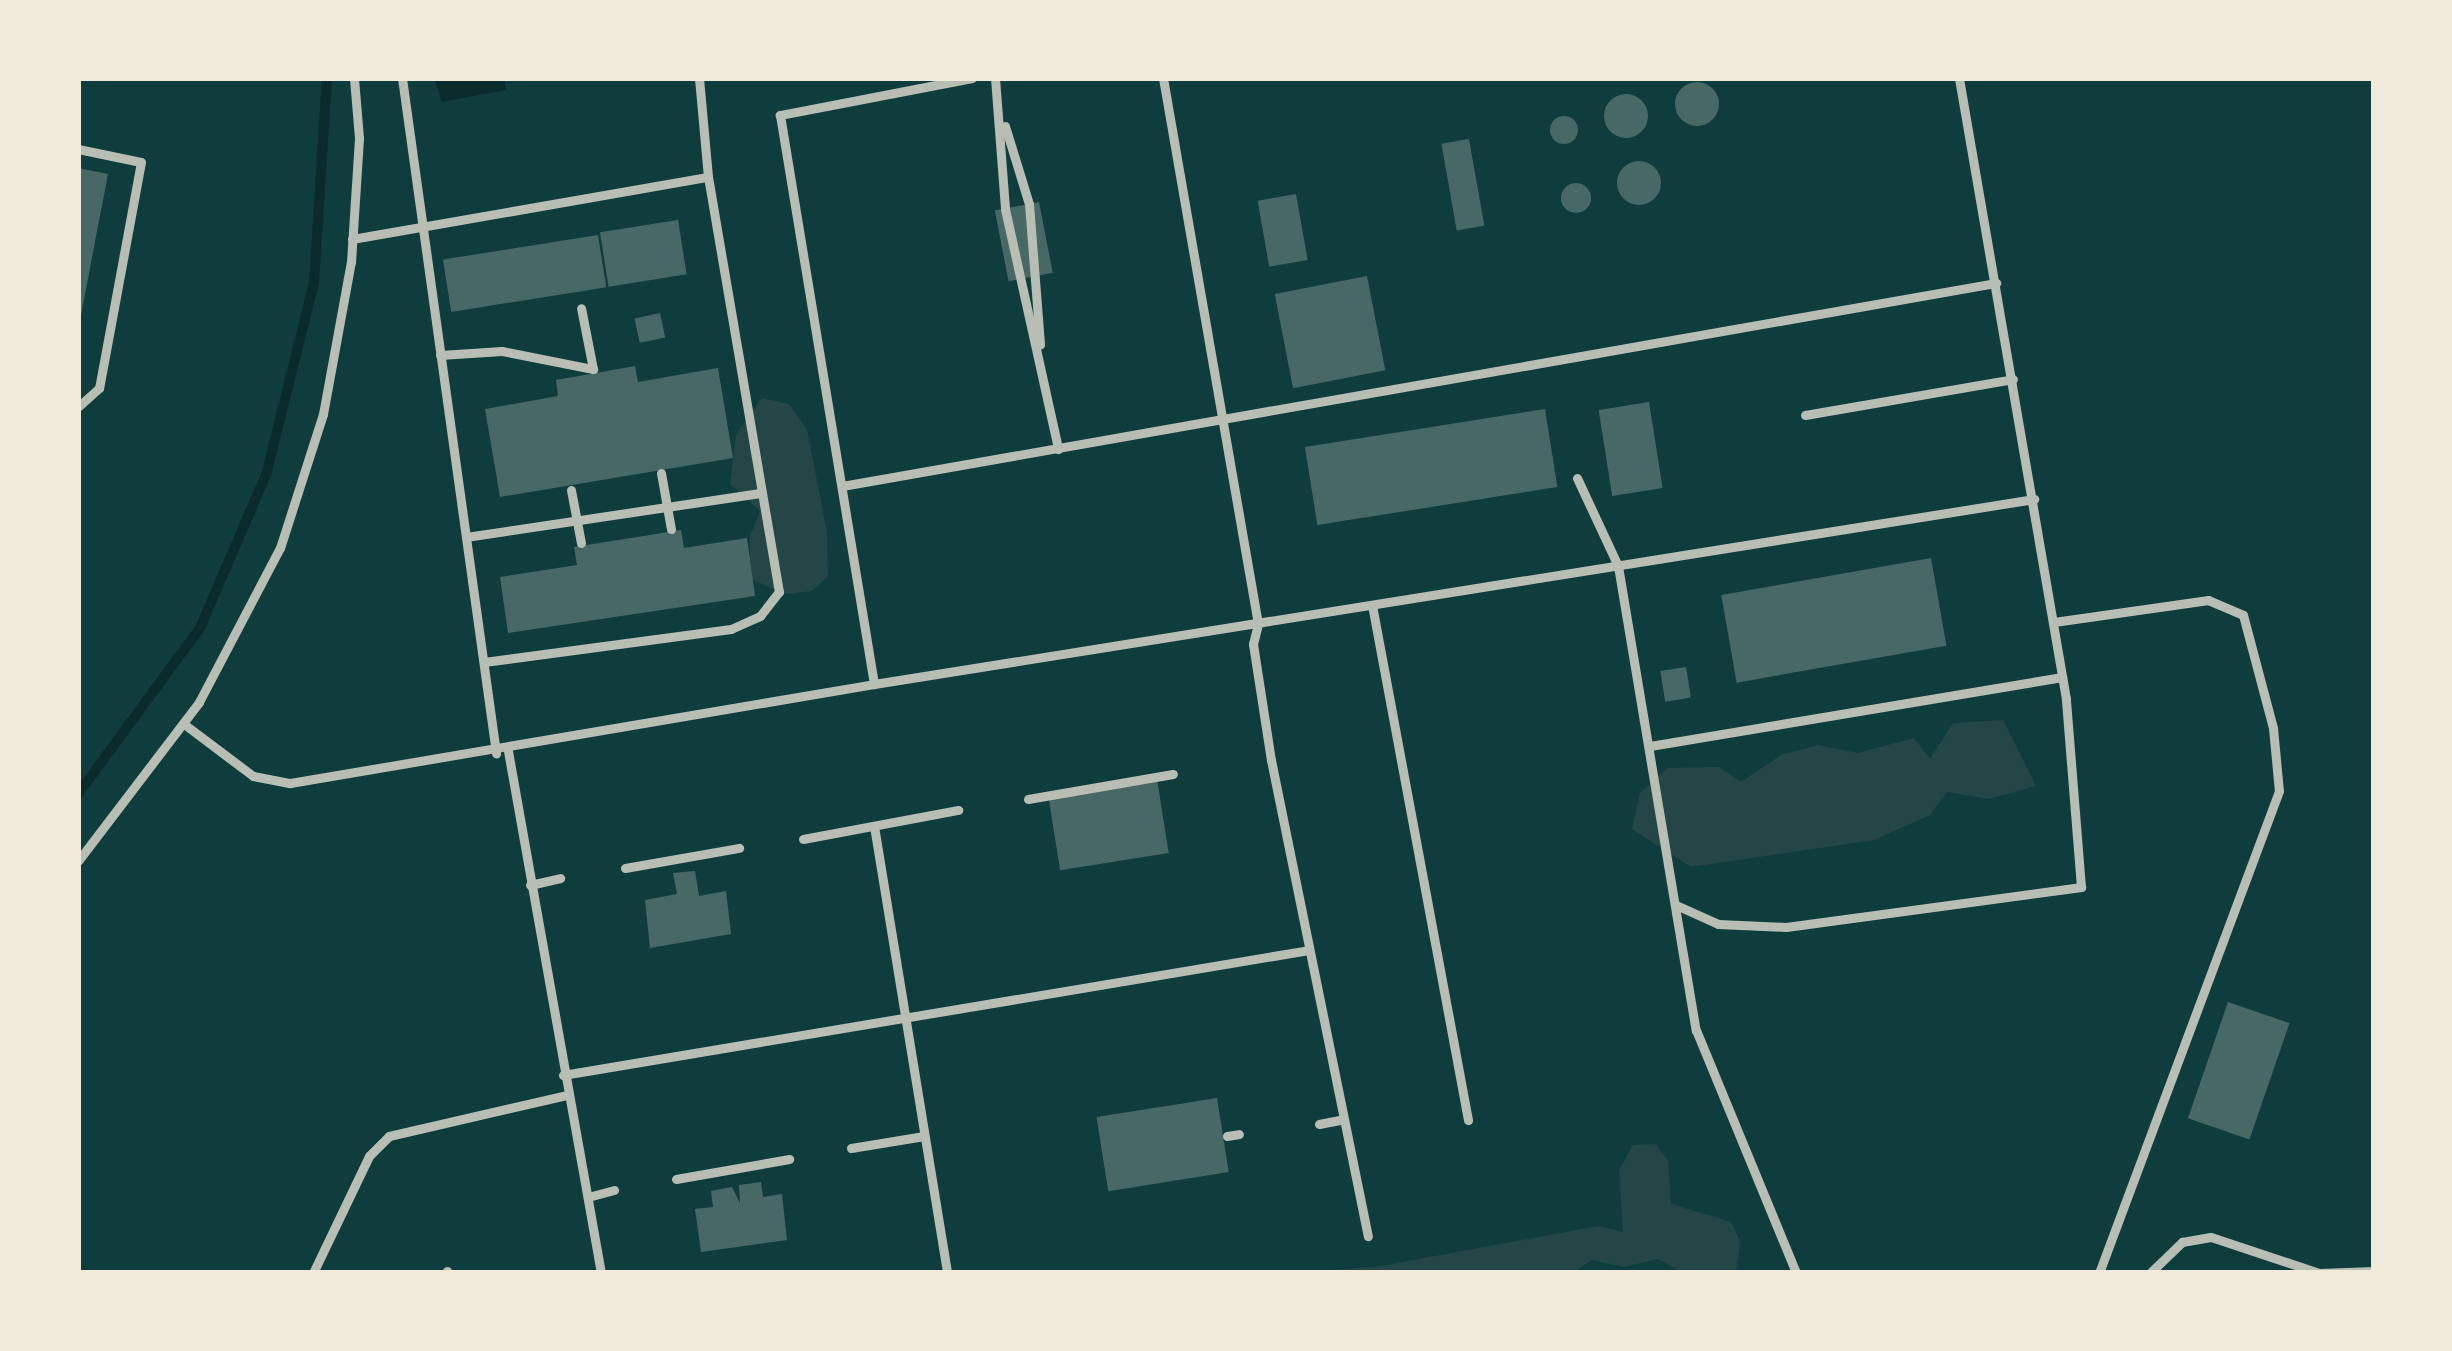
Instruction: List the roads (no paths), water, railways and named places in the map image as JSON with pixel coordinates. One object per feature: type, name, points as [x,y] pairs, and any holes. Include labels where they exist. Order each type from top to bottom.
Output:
[{"type":"lane","points":[[78,861],[184,724],[280,548],[323,414],[352,239],[354,78]]},
{"type":"lane","points":[[402,78],[417,229],[484,662],[601,1273]]},
{"type":"lane","points":[[484,662],[731,629],[760,616],[779,592],[708,178],[699,78]]},
{"type":"lane","points":[[874,684],[780,115],[972,78]]},
{"type":"lane","points":[[995,78],[1029,204],[1040,356]]},
{"type":"lane","points":[[1163,78],[1258,623],[1253,644],[1270,760],[1368,1236]]},
{"type":"lane","points":[[1676,905],[1718,924],[1786,927],[2080,886],[2054,622],[1959,78]]},
{"type":"lane","points":[[1002,115],[1005,209],[1058,448]]},
{"type":"lane","points":[[78,148],[142,162],[99,388],[78,407]]},
{"type":"lane","points":[[352,239],[708,178]]},
{"type":"lane","points":[[842,486],[1996,283]]},
{"type":"lane","points":[[440,355],[502,350],[593,368],[581,308]]},
{"type":"lane","points":[[1805,415],[2013,379]]},
{"type":"lane","points":[[661,473],[671,529]]},
{"type":"lane","points":[[1577,478],[1618,566],[1696,1030],[1796,1273]]},
{"type":"lane","points":[[572,490],[581,543]]},
{"type":"lane","points":[[466,537],[762,493]]},
{"type":"lane","points":[[184,724],[253,776],[290,783],[502,752],[874,684],[2034,499]]},
{"type":"lane","points":[[2054,622],[2208,600],[2243,615],[2273,728],[2278,791],[2099,1273]]},
{"type":"lane","points":[[1372,605],[1468,1120]]},
{"type":"lane","points":[[1650,746],[2062,677]]},
{"type":"lane","points":[[1028,799],[1173,774]]},
{"type":"lane","points":[[803,839],[958,810]]},
{"type":"lane","points":[[874,826],[947,1273]]},
{"type":"lane","points":[[626,868],[740,848]]},
{"type":"lane","points":[[530,884],[560,878]]},
{"type":"lane","points":[[563,1076],[1309,950]]},
{"type":"lane","points":[[313,1273],[369,1156],[389,1136],[566,1095]]},
{"type":"lane","points":[[1319,1124],[1344,1119]]},
{"type":"lane","points":[[851,1148],[925,1136]]},
{"type":"lane","points":[[676,1179],[789,1159]]},
{"type":"lane","points":[[588,1197],[614,1190]]},
{"type":"lane","points":[[2150,1273],[2182,1242],[2211,1237],[2319,1273],[2374,1271]]},
{"type":"waterway","points":[[78,794],[200,628],[266,475],[314,283],[327,78]]}]
